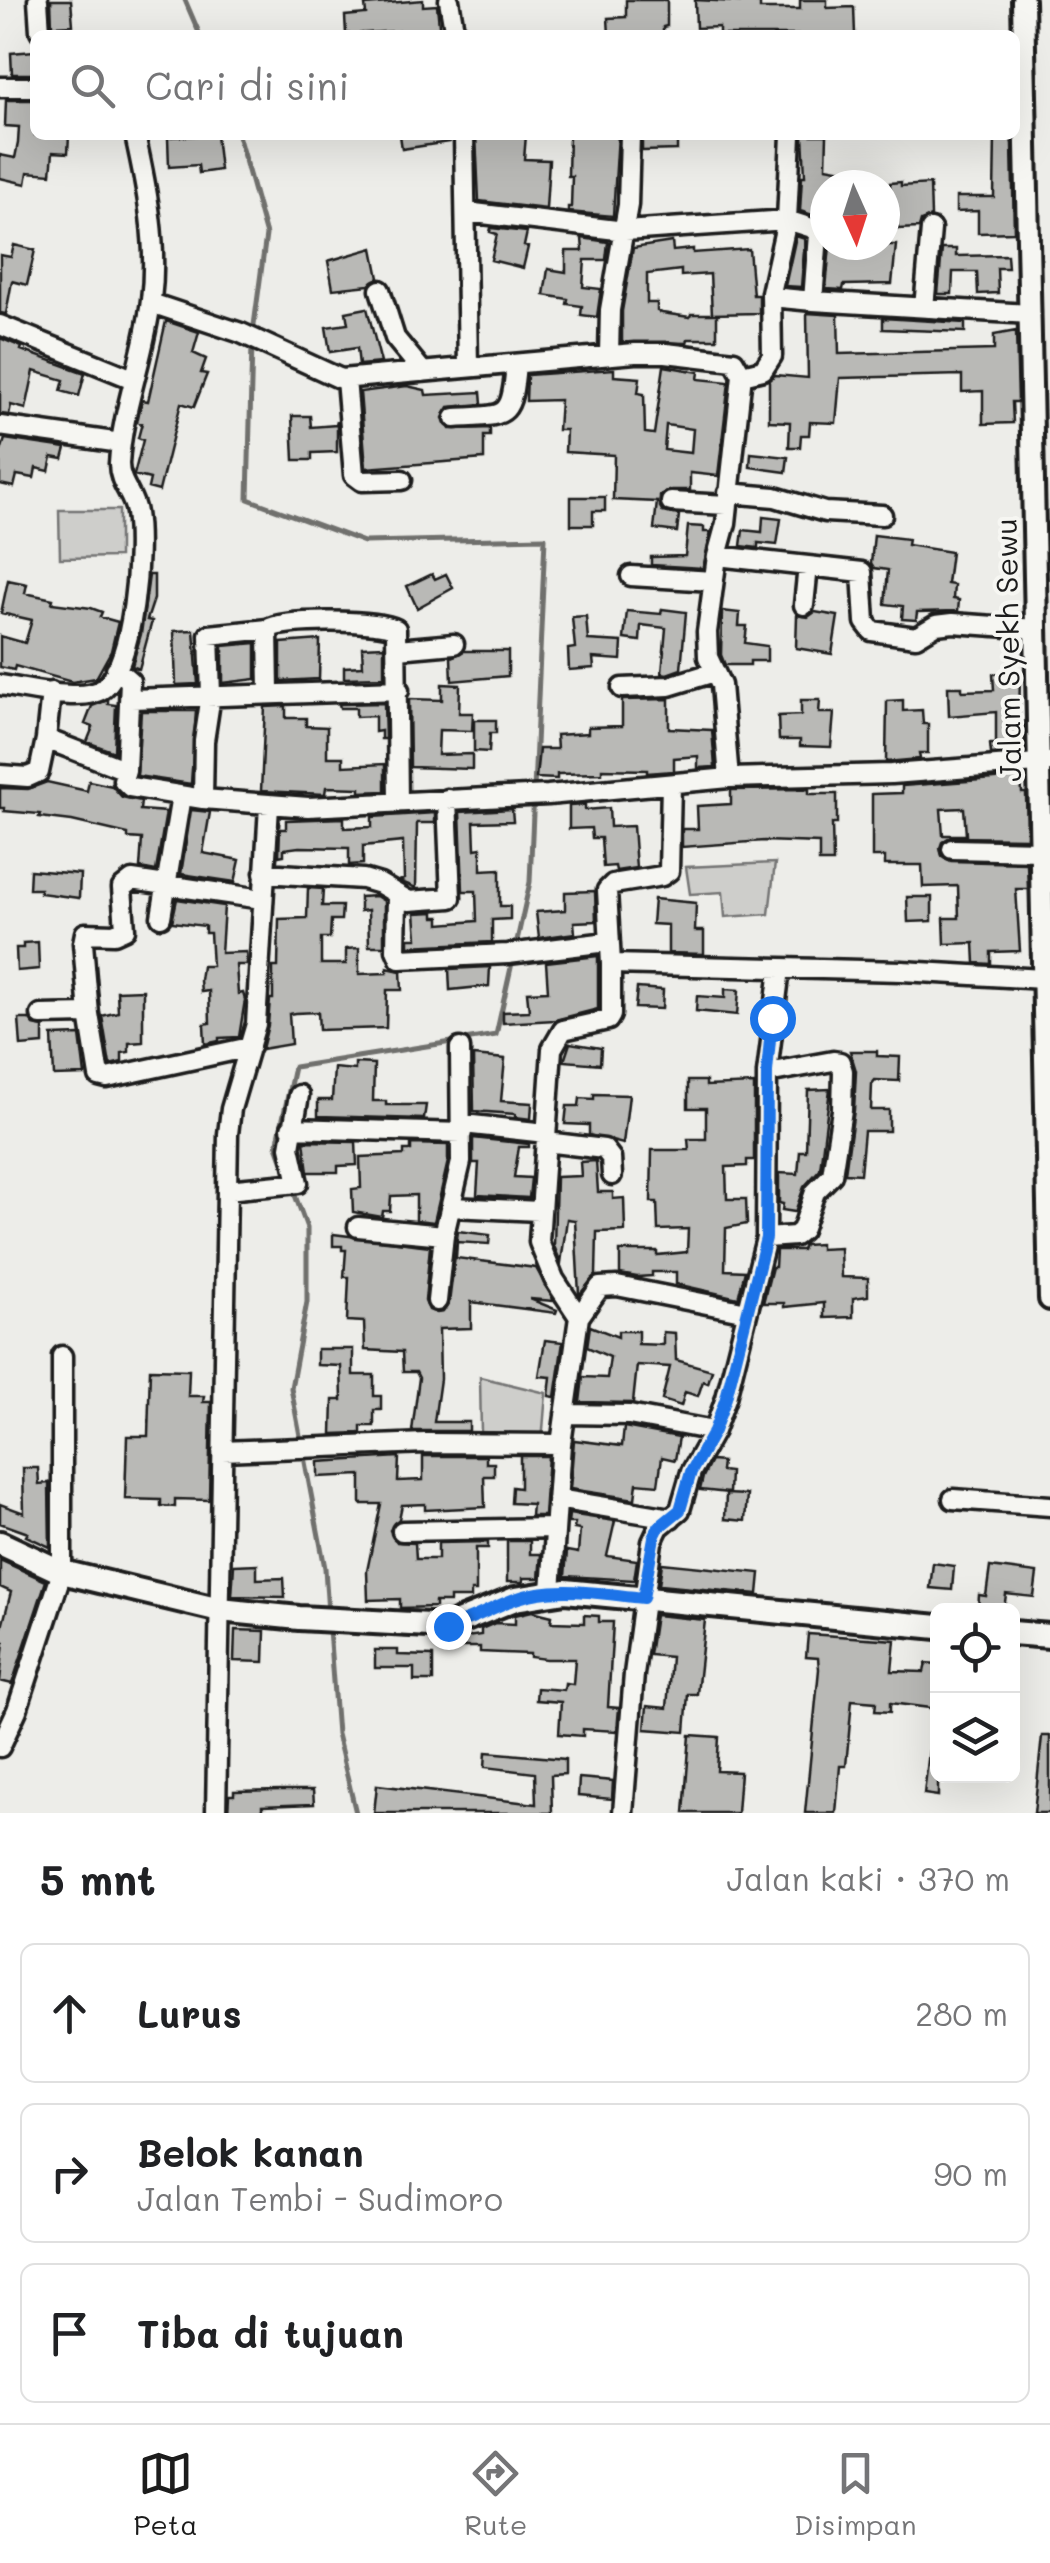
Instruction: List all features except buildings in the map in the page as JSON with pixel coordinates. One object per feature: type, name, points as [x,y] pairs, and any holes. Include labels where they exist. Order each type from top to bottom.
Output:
[{"type":"main road","points":[[0,1543],[62,1572],[220,1610],[299,1618],[448,1626],[515,1599],[551,1591],[930,1626]]},
{"type":"main road","points":[[1020,1634],[1050,1636]]},
{"type":"street","points":[[38,0],[40,30]]},
{"type":"street","points":[[449,0],[453,30]]},
{"type":"street","name":"Jalam Syekh Sewu","points":[[1023,0],[1020,48],[1036,630],[1044,763],[1041,851],[1050,1298]]},
{"type":"street","points":[[0,88],[30,87]]},
{"type":"street","points":[[0,685],[92,694],[108,684],[116,668],[135,606],[136,514],[120,477],[122,443],[151,303],[152,235],[135,140]]},
{"type":"street","points":[[464,140],[468,368]]},
{"type":"street","points":[[609,354],[610,310],[625,231],[630,140]]},
{"type":"street","points":[[742,375],[763,370],[770,362],[771,297],[786,220],[791,140]]},
{"type":"street","points":[[466,212],[625,231],[786,220],[812,228],[818,234],[812,301]]},
{"type":"street","points":[[924,308],[932,229]]},
{"type":"street","points":[[380,290],[395,338],[423,372]]},
{"type":"street","points":[[771,297],[1030,314]]},
{"type":"street","points":[[151,303],[241,333],[328,376],[346,379],[609,354],[666,352],[729,358],[742,375],[707,632],[708,657],[721,685],[729,778]]},
{"type":"street","points":[[0,325],[134,379]]},
{"type":"street","points":[[454,418],[494,416],[506,410],[513,396],[516,364]]},
{"type":"street","points":[[346,379],[354,475],[362,481],[402,480]]},
{"type":"street","points":[[0,426],[122,443]]},
{"type":"street","points":[[671,502],[775,497],[825,512],[882,516]]},
{"type":"street","points":[[717,556],[859,570],[864,574],[865,622],[872,631],[916,637],[936,625],[953,623],[1036,630]]},
{"type":"street","points":[[804,605],[808,566]]},
{"type":"street","points":[[630,576],[713,581]]},
{"type":"street","points":[[203,799],[210,695],[209,635],[268,629],[282,622],[381,624],[396,629],[398,802]]},
{"type":"street","points":[[268,629],[270,692]]},
{"type":"street","points":[[398,649],[454,644]]},
{"type":"street","points":[[116,668],[129,678],[131,699],[122,780],[130,787],[269,806],[548,795],[729,778],[892,774],[1044,763]]},
{"type":"street","points":[[622,688],[668,686],[715,672]]},
{"type":"street","points":[[131,699],[398,690]]},
{"type":"street","points":[[0,775],[28,777],[39,772],[51,692]]},
{"type":"street","points":[[46,739],[126,770]]},
{"type":"street","points":[[579,1317],[554,1279],[541,1249],[539,1211],[554,1042],[564,1030],[608,1020],[612,1015],[606,894],[610,886],[662,876],[669,871],[671,784]]},
{"type":"street","points":[[162,917],[181,796]]},
{"type":"street","points":[[264,873],[363,879],[409,901],[452,898],[447,800]]},
{"type":"street","points":[[216,1813],[231,1109],[256,1024],[269,806]]},
{"type":"street","points":[[952,849],[1041,851]]},
{"type":"street","points":[[250,1046],[103,1078],[96,1074],[84,935],[114,934],[125,929],[122,888],[127,882],[166,884],[262,900]]},
{"type":"street","points":[[397,896],[396,950],[400,959],[508,954],[608,942]]},
{"type":"street","points":[[611,964],[902,970],[1044,978]]},
{"type":"street","points":[[623,1813],[643,1598],[654,1537],[659,1527],[680,1510],[691,1472],[714,1431],[726,1398],[766,1238],[767,1072],[780,969]]},
{"type":"street","points":[[41,1016],[89,1014]]},
{"type":"street","points":[[437,1302],[462,1128],[460,1048]]},
{"type":"street","points":[[766,1238],[795,1236],[802,1230],[815,1192],[829,1181],[842,1110],[843,1070],[840,1062],[833,1061],[767,1072]]},
{"type":"street","points":[[227,1190],[290,1186],[298,1182],[290,1148],[299,1095]]},
{"type":"street","points":[[291,1128],[462,1128],[546,1138],[604,1148],[612,1175]]},
{"type":"street","points":[[452,1207],[539,1211]]},
{"type":"street","points":[[358,1227],[444,1236]]},
{"type":"street","points":[[551,1591],[561,1444],[579,1317],[600,1287],[747,1312]]},
{"type":"street","points":[[0,1746],[17,1710],[62,1572],[62,1356]]},
{"type":"street","points":[[565,1414],[629,1415],[714,1431]]},
{"type":"street","points":[[222,1451],[561,1444]]},
{"type":"street","points":[[557,1499],[671,1518]]},
{"type":"street","points":[[952,1499],[1050,1506]]},
{"type":"street","points":[[402,1530],[554,1528]]},
{"type":"shaded area","points":[[59,510],[119,510],[119,557],[60,558]]},
{"type":"shaded area","points":[[775,863],[769,914],[725,917],[723,892],[690,894],[686,867]]},
{"type":"shaded area","points":[[480,1377],[546,1393],[542,1442],[481,1433]]},
{"type":"waterway","points":[[185,0],[198,30]]},
{"type":"waterway","points":[[239,140],[266,235],[253,333]]},
{"type":"waterway","points":[[252,344],[248,499],[364,542],[545,538],[530,882],[496,1035],[294,1067],[277,1146],[307,1228],[307,1302],[291,1388],[325,1568],[328,1613]]},
{"type":"waterway","points":[[329,1629],[337,1734],[356,1813]]},
{"type":"route","points":[[448,1626],[540,1592],[643,1598],[654,1537],[659,1527],[680,1510],[691,1472],[714,1431],[726,1398],[766,1238],[767,1072],[772,1018]]}]
